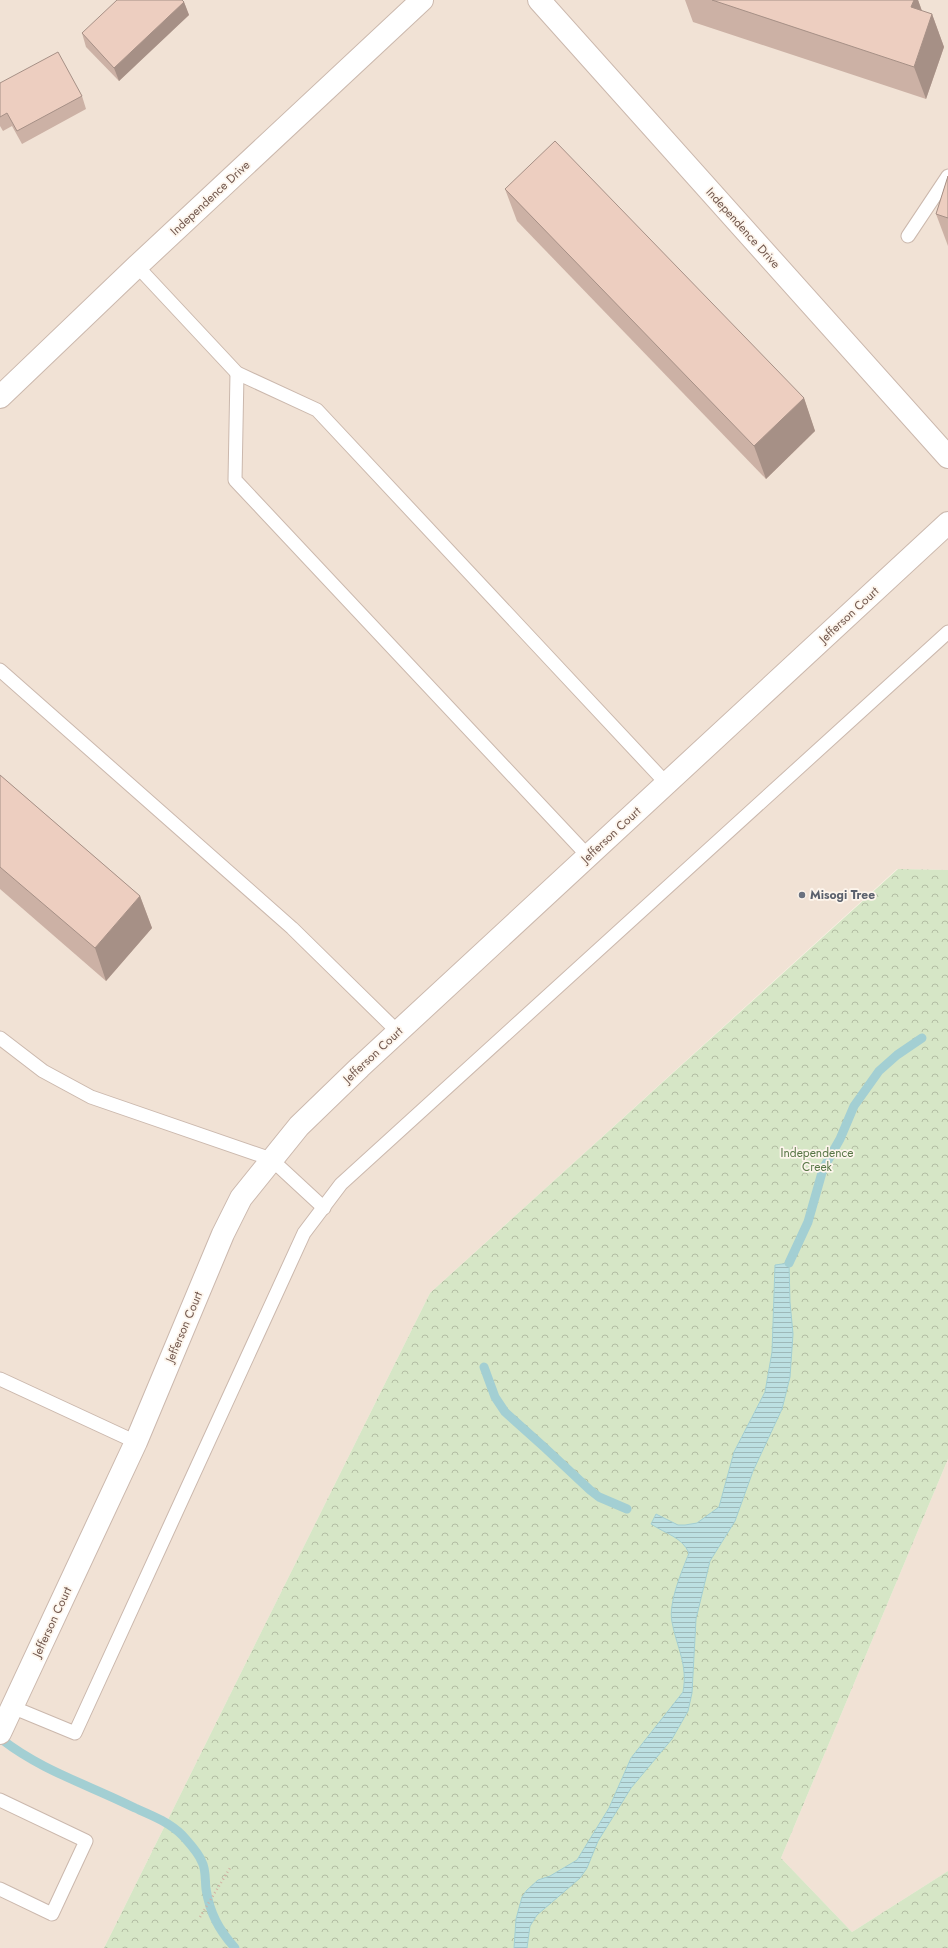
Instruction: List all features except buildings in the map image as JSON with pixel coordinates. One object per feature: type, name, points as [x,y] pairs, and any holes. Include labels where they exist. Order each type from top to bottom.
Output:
[{"type":"street","name":"Independence Drive","points":[[0,397],[137,266],[422,0]]},
{"type":"street","name":"Independence Drive","points":[[539,0],[948,457]]},
{"type":"street","name":"Jefferson Court","points":[[0,1733],[136,1442],[223,1234],[241,1198],[270,1159],[299,1126],[398,1032],[948,523]]},
{"type":"lane","points":[[908,236],[948,176]]},
{"type":"lane","points":[[137,266],[237,373],[317,410],[666,784]]},
{"type":"lane","points":[[237,373],[235,480],[588,856]]},
{"type":"lane","points":[[12,1706],[75,1733],[304,1233],[341,1184],[948,632]]},
{"type":"lane","points":[[0,670],[292,928],[398,1032]]},
{"type":"lane","points":[[0,1038],[43,1071],[91,1097],[270,1159],[324,1208]]},
{"type":"lane","points":[[0,1379],[136,1442]]},
{"type":"lane","points":[[0,1800],[86,1841],[52,1914],[0,1889]]},
{"type":"path","points":[[200,1917],[230,1868]]},
{"type":"shaded area","points":[[0,0],[948,0],[948,870],[897,869],[430,1293],[104,1948],[0,1948]]},
{"type":"shaded area","points":[[948,1459],[948,1871],[852,1932],[781,1858]]},
{"type":"green space","name":"Independence Creek","points":[[898,869],[948,870],[948,1459],[781,1858],[852,1932],[948,1871],[948,1948],[104,1948],[430,1293]]},
{"type":"water","points":[[789,1263],[793,1334],[790,1377],[782,1409],[753,1471],[735,1521],[710,1561],[696,1619],[692,1693],[688,1711],[672,1739],[631,1788],[598,1841],[587,1868],[580,1878],[537,1915],[530,1926],[527,1948],[514,1948],[516,1919],[522,1897],[538,1880],[550,1876],[577,1860],[609,1808],[631,1758],[683,1692],[683,1665],[671,1614],[676,1587],[689,1553],[678,1539],[651,1524],[656,1514],[678,1525],[697,1523],[719,1507],[734,1452],[765,1392],[772,1352],[775,1265]]},
{"type":"waterway","points":[[789,1263],[808,1222],[823,1169],[840,1139],[854,1106],[879,1071],[897,1055],[922,1038]]},
{"type":"waterway","points":[[484,1367],[495,1397],[505,1412],[590,1490],[599,1497],[627,1509]]},
{"type":"waterway","points":[[0,1738],[15,1749],[48,1768],[153,1816],[177,1830],[196,1851],[200,1858],[204,1868],[206,1889],[213,1914],[224,1935],[235,1948]]},
{"type":"place","name":"Misogi Tree","points":[[802,895]]}]
